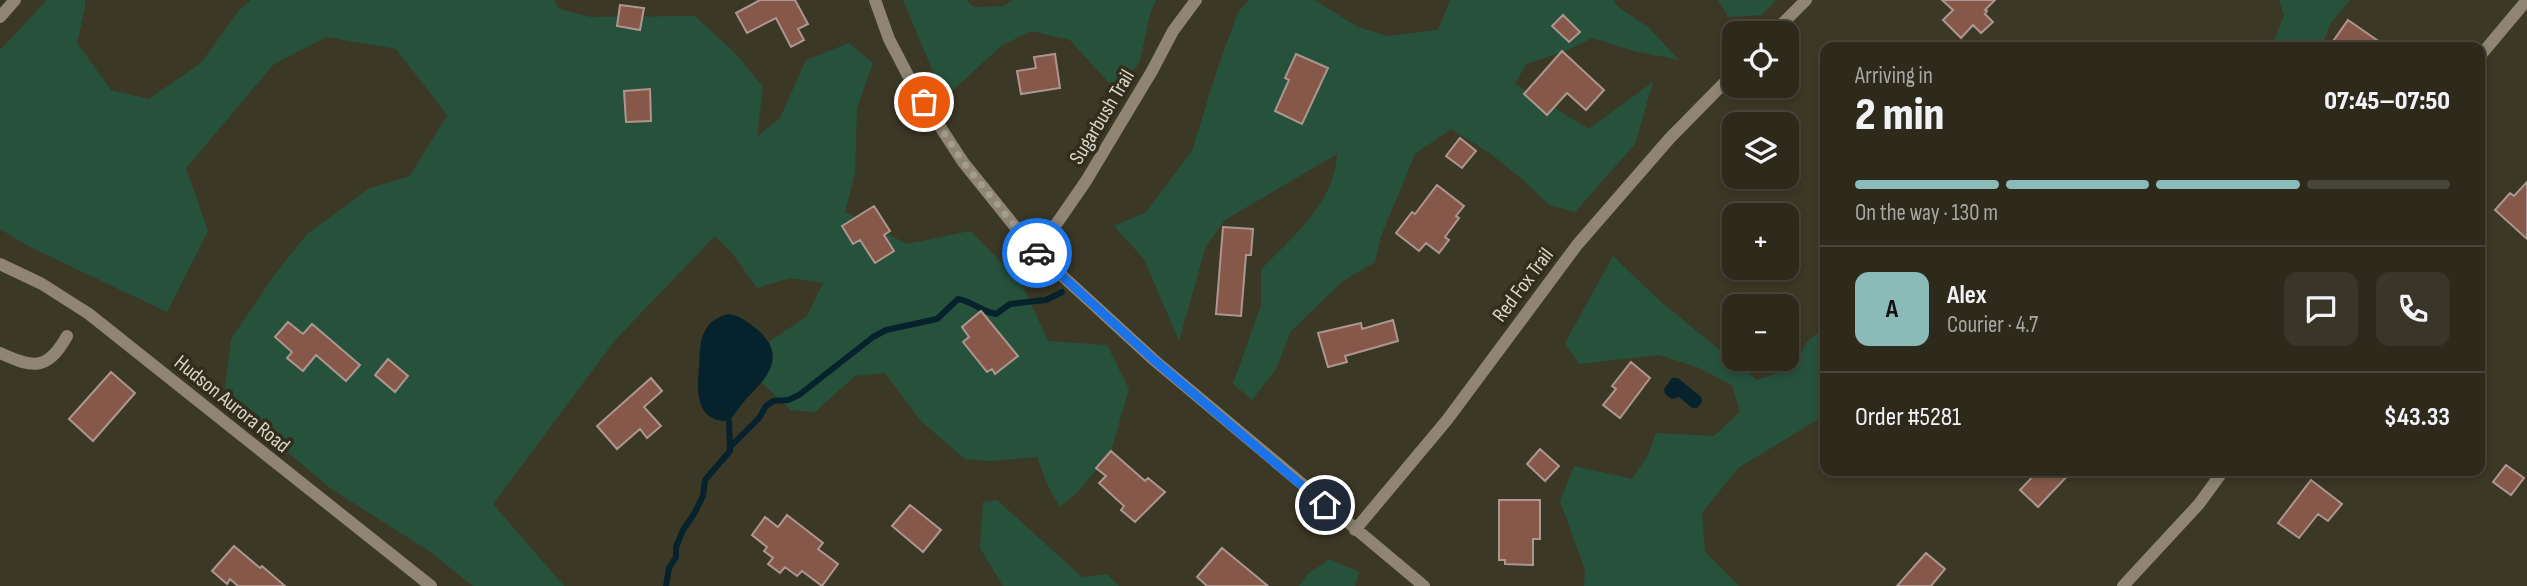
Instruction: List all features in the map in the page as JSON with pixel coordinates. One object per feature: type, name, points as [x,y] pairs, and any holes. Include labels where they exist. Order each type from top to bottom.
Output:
[{"type":"street","points":[[0,17],[15,0]]},
{"type":"street","points":[[875,0],[889,39],[913,86],[963,162],[1033,249],[1154,360],[1424,586]]},
{"type":"street","name":"Sugarbush Trail","points":[[1033,249],[1057,223],[1086,181],[1154,68],[1173,31],[1196,0]]},
{"type":"street","points":[[1785,21],[1806,0]]},
{"type":"street","points":[[2485,50],[2527,0]]},
{"type":"street","name":"Red Fox Trail","points":[[1355,530],[1447,419],[1577,245],[1670,138],[1722,85]]},
{"type":"street","name":"Hudson Aurora Road","points":[[0,264],[41,284],[89,314],[431,586]]},
{"type":"street","points":[[0,353],[29,362],[47,362],[59,351],[67,336]]},
{"type":"street","points":[[2123,586],[2199,504],[2219,476]]},
{"type":"green space","points":[[47,0],[85,0],[77,43],[111,90],[149,99],[201,63],[240,9],[251,0],[554,0],[559,9],[591,17],[695,16],[736,54],[763,87],[757,137],[780,118],[806,60],[849,43],[873,63],[857,108],[855,173],[845,212],[907,244],[970,231],[1021,282],[1048,341],[1107,345],[1129,389],[1111,451],[1078,492],[1060,507],[1048,486],[1037,457],[991,461],[965,459],[921,421],[885,373],[855,376],[815,412],[791,410],[762,383],[772,359],[769,342],[807,316],[823,283],[790,278],[757,288],[732,253],[715,236],[615,340],[493,504],[564,586],[473,586],[429,551],[330,488],[224,398],[231,339],[273,277],[307,234],[370,188],[410,176],[447,115],[396,49],[326,37],[274,64],[186,168],[208,231],[167,312],[28,246],[0,229],[0,50]]},
{"type":"green space","points":[[903,0],[966,0],[974,7],[1004,6],[1013,0],[1156,0],[1150,14],[1140,61],[1118,93],[1070,40],[1031,31],[1001,46],[951,92],[937,81]]},
{"type":"green space","points":[[1249,0],[1314,0],[1358,27],[1387,36],[1438,30],[1450,0],[1614,0],[1617,6],[1649,28],[1679,60],[1634,51],[1592,38],[1566,51],[1526,64],[1515,84],[1589,129],[1653,82],[1635,144],[1575,212],[1549,205],[1491,154],[1451,129],[1415,154],[1381,236],[1375,262],[1343,281],[1291,331],[1276,369],[1252,400],[1233,384],[1261,305],[1261,269],[1299,231],[1321,203],[1329,188],[1337,154],[1225,220],[1206,246],[1179,341],[1144,259],[1114,226],[1146,212],[1192,151],[1238,12]]},
{"type":"green space","points":[[1718,0],[1776,0],[1762,15],[1728,17]]},
{"type":"green space","points":[[2279,0],[2350,0],[2330,24],[2324,42],[2273,42],[2284,16]]},
{"type":"green space","points":[[1613,256],[1661,302],[1722,352],[1722,371],[1746,371],[1757,380],[1783,371],[1799,371],[1799,358],[1806,343],[1820,331],[1820,418],[1738,468],[1702,513],[1705,552],[1739,586],[1584,586],[1585,570],[1560,501],[1574,466],[1632,479],[1648,455],[1656,433],[1714,436],[1740,412],[1732,385],[1697,367],[1659,355],[1579,364],[1565,343]]},
{"type":"green space","points":[[997,500],[1082,577],[1107,574],[1119,586],[1003,586],[980,548],[983,502]]},
{"type":"green space","points":[[1330,559],[1359,572],[1355,586],[1299,586],[1308,574]]},
{"type":"water","points":[[729,314],[741,318],[758,330],[767,340],[773,357],[761,383],[729,421],[718,420],[704,411],[698,386],[700,347],[704,333],[713,321]]},
{"type":"water","points":[[1672,378],[1678,378],[1701,397],[1702,402],[1697,408],[1692,408],[1679,397],[1672,399],[1665,394],[1664,389]]},
{"type":"building","points":[[760,0],[795,0],[808,24],[798,29],[804,40],[791,47],[776,18],[747,33],[736,13]]},
{"type":"building","points":[[1942,0],[1995,0],[1985,10],[1985,14],[1993,22],[1981,33],[1973,25],[1961,38],[1943,20],[1953,10]]},
{"type":"building","points":[[620,5],[644,8],[640,30],[617,26]]},
{"type":"building","points":[[1563,15],[1580,32],[1569,42],[1552,26]]},
{"type":"building","points":[[2348,20],[2380,42],[2333,42]]},
{"type":"building","points":[[1562,51],[1604,90],[1586,110],[1567,93],[1547,115],[1524,94]]},
{"type":"building","points":[[1055,54],[1060,88],[1021,94],[1017,71],[1036,68],[1034,57]]},
{"type":"building","points":[[1296,54],[1328,68],[1302,124],[1275,111],[1289,80],[1285,78]]},
{"type":"building","points":[[650,89],[651,121],[626,122],[624,91]]},
{"type":"building","points":[[1460,138],[1476,151],[1462,168],[1446,156]]},
{"type":"building","points":[[2527,182],[2527,239],[2495,210],[2510,193],[2514,196]]},
{"type":"building","points":[[1437,185],[1464,206],[1445,237],[1449,240],[1439,253],[1426,243],[1419,251],[1396,233],[1412,212],[1415,214]]},
{"type":"building","points":[[874,206],[890,231],[884,235],[894,251],[875,263],[860,240],[853,244],[842,226]]},
{"type":"building","points":[[1223,227],[1253,229],[1251,255],[1246,255],[1241,316],[1216,314]]},
{"type":"building","points":[[981,311],[1018,356],[995,374],[992,369],[987,372],[963,342],[969,337],[962,327]]},
{"type":"building","points":[[1393,320],[1398,341],[1345,356],[1347,362],[1328,367],[1318,333],[1361,323],[1362,329]]},
{"type":"building","points":[[288,322],[303,334],[312,324],[360,365],[346,381],[316,355],[303,371],[287,358],[292,352],[275,337]]},
{"type":"building","points":[[388,359],[408,376],[395,392],[375,375]]},
{"type":"building","points":[[1631,362],[1650,378],[1620,418],[1603,405],[1616,389],[1612,386]]},
{"type":"building","points":[[111,372],[135,393],[93,441],[69,419]]},
{"type":"building","points":[[651,378],[662,391],[644,407],[661,426],[647,438],[640,429],[617,449],[597,426]]},
{"type":"building","points":[[1540,449],[1559,466],[1545,481],[1527,464]]},
{"type":"building","points":[[1111,451],[1145,481],[1148,478],[1165,492],[1135,522],[1121,510],[1124,506],[1099,483],[1106,476],[1096,468]]},
{"type":"building","points":[[2506,465],[2524,478],[2511,495],[2493,482]]},
{"type":"building","points":[[2033,476],[2067,476],[2038,507],[2020,490]]},
{"type":"building","points":[[2311,480],[2342,504],[2328,521],[2318,514],[2299,538],[2278,523]]},
{"type":"building","points":[[1499,500],[1540,500],[1540,539],[1533,539],[1533,565],[1505,564],[1505,560],[1499,560]]},
{"type":"building","points":[[910,505],[941,530],[923,552],[892,526]]},
{"type":"building","points":[[787,515],[823,543],[818,549],[838,564],[822,586],[802,571],[797,576],[785,567],[780,573],[768,564],[773,558],[764,551],[767,547],[752,535],[765,517],[778,527]]},
{"type":"building","points":[[234,546],[285,586],[238,586],[230,579],[227,584],[212,571]]},
{"type":"building","points":[[1222,548],[1268,586],[1207,586],[1197,577]]},
{"type":"building","points":[[1926,553],[1945,569],[1931,586],[1897,586]]},
{"type":"waterway","points":[[731,446],[759,418],[766,406],[773,401],[788,400],[799,395],[873,337],[886,330],[937,319],[958,299],[996,314],[1010,304],[1046,300],[1062,292]]},
{"type":"waterway","points":[[666,586],[669,568],[676,557],[676,547],[703,496],[705,480],[730,451],[729,421]]},
{"type":"way so far","points":[[924,102],[963,162],[1037,253]]},
{"type":"route","points":[[1037,253],[1154,360],[1325,505]]}]
